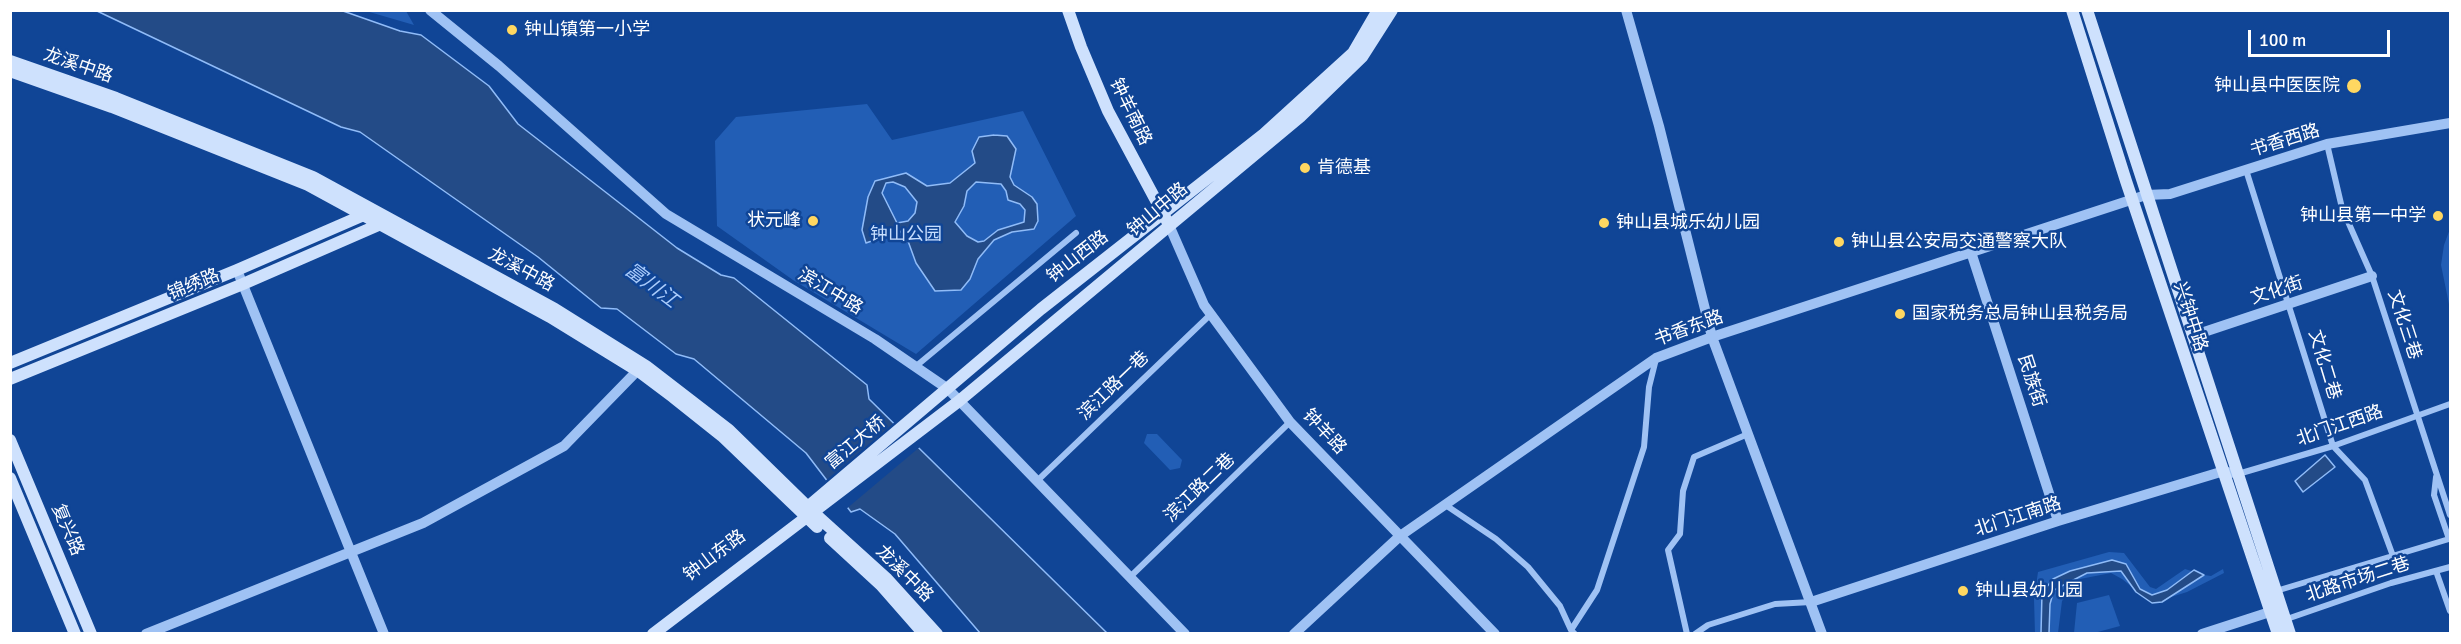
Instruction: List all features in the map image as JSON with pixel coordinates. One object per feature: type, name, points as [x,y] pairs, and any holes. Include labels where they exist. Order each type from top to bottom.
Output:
[{"type":"main road","name":"钟羊南路","points":[[1068,10],[1108,111],[1166,220]]},
{"type":"main road","name":"钟山西路","points":[[926,408],[1041,309],[1166,220],[1264,134],[1353,53],[1378,10]]},
{"type":"main road","name":"钟山中路","points":[[932,422],[1166,220],[1300,117],[1362,57],[1392,10]]},
{"type":"main road","name":"兴钟中路","points":[[2072,10],[2132,200],[2224,471],[2271,594]]},
{"type":"main road","name":"兴钟中路","points":[[2087,10],[2238,474],[2278,619],[2290,633]]},
{"type":"main road","name":"龙溪中路","points":[[10,61],[116,98],[313,177],[367,213]]},
{"type":"main road","name":"龙溪中路","points":[[10,71],[112,107],[309,185],[555,309],[729,429],[881,585],[924,633]]},
{"type":"main road","name":"锦绣路","points":[[10,363],[237,270],[367,213]]},
{"type":"main road","name":"锦绣路","points":[[10,379],[385,223]]},
{"type":"main road","name":"富江大桥","points":[[808,512],[926,408]]},
{"type":"main road","name":"富江大桥","points":[[808,512],[932,422]]},
{"type":"main road","name":"复兴路","points":[[10,440],[91,633]]},
{"type":"main road","name":"复兴路","points":[[10,478],[75,633]]},
{"type":"main road","name":"龙溪中路","points":[[808,512],[888,579],[937,633]]},
{"type":"main road","name":"钟山东路","points":[[642,633],[808,512]]},
{"type":"main road","name":"钟山东路","points":[[652,633],[808,512]]},
{"type":"street","name":"滨江中路","points":[[430,10],[499,66],[666,214],[811,299],[948,389],[1185,633]]},
{"type":"street","points":[[1626,10],[1659,126],[1712,337],[1822,633]]},
{"type":"street","name":"书香西路","points":[[2132,200],[2146,195],[2170,194],[2327,144],[2451,123]]},
{"type":"street","name":"文化三巷","points":[[2327,144],[2342,208],[2372,276],[2451,516]]},
{"type":"street","name":"文化二巷","points":[[2246,170],[2333,446],[2365,480],[2393,556]]},
{"type":"street","name":"书香东路","points":[[1294,633],[1400,536],[1656,358],[1712,337],[2132,200]]},
{"type":"street","name":"钟羊路","points":[[1166,220],[1211,314],[1290,422],[1488,631]]},
{"type":"street","points":[[915,367],[1076,232]]},
{"type":"street","name":"民族街","points":[[1971,252],[2058,521]]},
{"type":"street","points":[[237,270],[384,633]]},
{"type":"street","name":"文化街","points":[[2192,336],[2372,276]]},
{"type":"street","name":"滨江路一巷","points":[[1037,481],[1211,314]]},
{"type":"street","points":[[1573,632],[1597,590],[1644,447],[1649,387],[1656,358]]},
{"type":"street","points":[[146,633],[423,523],[564,447],[642,368]]},
{"type":"street","name":"北门江西路","points":[[2238,474],[2333,446],[2451,404]]},
{"type":"street","name":"滨江路二巷","points":[[1130,577],[1290,422]]},
{"type":"street","points":[[1687,633],[1668,550],[1680,534],[1683,491],[1694,457],[1748,434]]},
{"type":"street","name":"北门江南路","points":[[1811,602],[2058,521],[2224,471],[2238,474]]},
{"type":"street","points":[[2271,594],[2449,539],[2434,495],[2437,473]]},
{"type":"street","points":[[1444,504],[1496,539],[1528,567],[1560,606],[1573,632]]},
{"type":"street","name":"北路市场二巷","points":[[2278,619],[2451,567]]},
{"type":"street","points":[[2436,570],[2451,611]]},
{"type":"street","points":[[1695,633],[1708,625],[1775,604],[1811,602]]},
{"type":"street","points":[[2202,633],[2278,619]]},
{"type":"green space","points":[[366,11],[406,11],[414,25]]},
{"type":"green space","name":"钟山公园","points":[[867,104],[892,140],[1023,111],[1076,216],[916,354],[793,280],[717,226],[715,141],[736,117]]},
{"type":"green space","points":[[2450,229],[2450,309],[2441,265],[2444,245]]},
{"type":"green space","points":[[1147,434],[1157,434],[1182,460],[1180,468],[1170,470],[1144,443]]},
{"type":"green space","points":[[2109,552],[2124,553],[2150,587],[2156,589],[2185,569],[2211,576],[2223,569],[2224,573],[2187,592],[2152,603],[2111,573],[2080,579],[2062,601],[2058,633],[2035,634],[2034,599],[2038,572]]},
{"type":"green space","points":[[2109,595],[2120,626],[2094,633],[2074,633],[2077,603]]},
{"type":"water","name":"富川江","points":[[97,11],[343,11],[400,31],[421,35],[489,86],[518,124],[677,248],[721,275],[734,278],[867,385],[869,399],[1107,633],[980,633],[895,534],[860,509],[851,512],[806,453],[694,359],[676,354],[617,309],[601,308],[538,257],[360,132],[341,127]]},
{"type":"water","points":[[1007,136],[1016,149],[1010,177],[1014,185],[1032,197],[1037,204],[1038,221],[1034,229],[1012,232],[994,240],[978,259],[970,279],[961,290],[935,291],[916,263],[908,241],[900,231],[866,243],[862,230],[868,197],[875,181],[906,173],[927,186],[950,183],[975,163],[972,151],[979,137]],"holes":[[[893,182],[905,187],[917,202],[915,213],[908,221],[897,223],[882,193],[886,183]],[[976,182],[1001,184],[1008,200],[1020,204],[1025,210],[1024,222],[998,230],[984,241],[978,242],[967,236],[955,222],[964,206],[967,191]]]},
{"type":"water","points":[[2325,455],[2335,467],[2303,492],[2295,481]]},
{"type":"water","points":[[2112,560],[2126,564],[2140,589],[2152,595],[2167,590],[2194,570],[2204,575],[2162,602],[2152,603],[2136,592],[2121,571],[2087,573],[2054,590],[2050,604],[2049,633],[2041,633],[2042,593],[2053,579],[2070,571]]},
{"type":"pier","points":[[896,421],[921,446],[845,510],[824,482]]},
{"type":"place","name":"钟山镇第一小学","points":[[512,30]]},
{"type":"place","name":"钟山县中医医院","points":[[2354,86]]},
{"type":"place","name":"肯德基","points":[[1305,168]]},
{"type":"place","name":"钟山县第一中学","points":[[2438,216]]},
{"type":"place","name":"状元峰","points":[[813,221]]},
{"type":"place","name":"钟山县城乐幼儿园","points":[[1604,223]]},
{"type":"place","name":"钟山县公安局交通警察大队","points":[[1839,242]]},
{"type":"place","name":"国家税务总局钟山县税务局","points":[[1900,314]]},
{"type":"place","name":"钟山县幼儿园","points":[[1963,591]]}]
